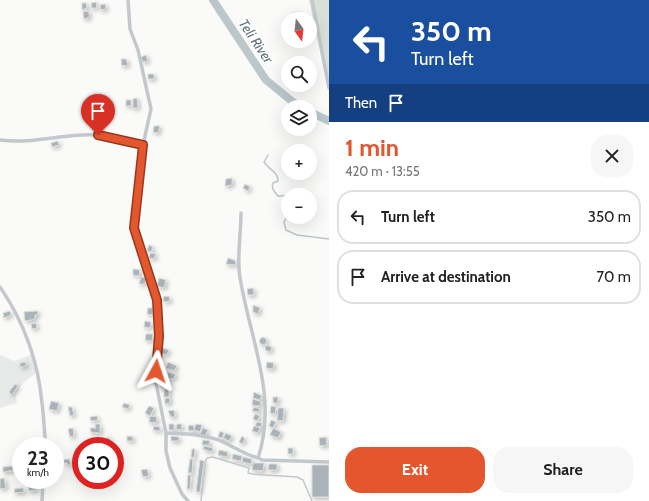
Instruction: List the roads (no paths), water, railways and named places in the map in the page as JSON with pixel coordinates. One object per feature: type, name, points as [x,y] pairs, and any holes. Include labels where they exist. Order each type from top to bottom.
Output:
[{"type":"street","points":[[128,0],[130,29],[138,50],[151,109],[143,145],[134,228],[157,300],[159,336],[156,383],[166,432],[165,444],[170,468],[182,494],[188,501]]},
{"type":"street","points":[[312,0],[329,88]]},
{"type":"street","points":[[0,140],[16,142],[83,135],[98,135],[143,145]]},
{"type":"street","points":[[240,213],[240,282],[260,360],[264,391],[266,420],[258,458]]},
{"type":"street","points":[[0,288],[24,330],[33,354],[42,402],[45,437]]},
{"type":"street","points":[[166,432],[209,438],[222,442],[247,455],[262,460],[329,462]]},
{"type":"street","points":[[42,501],[43,489]]},
{"type":"lane","points":[[201,501],[205,462],[207,458],[213,457],[249,468],[248,472],[252,474],[297,477],[303,480],[312,501]]},
{"type":"waterway","name":"Teli River","points":[[213,0],[266,80],[291,100]]},
{"type":"waterway","name":"Teli River","points":[[317,115],[329,121]]},
{"type":"waterway","name":"Teli River","points":[[268,155],[264,162],[277,175],[278,181],[273,183],[273,187],[278,196],[281,196]]},
{"type":"waterway","name":"Teli River","points":[[284,224],[286,230],[297,235],[329,239]]}]
